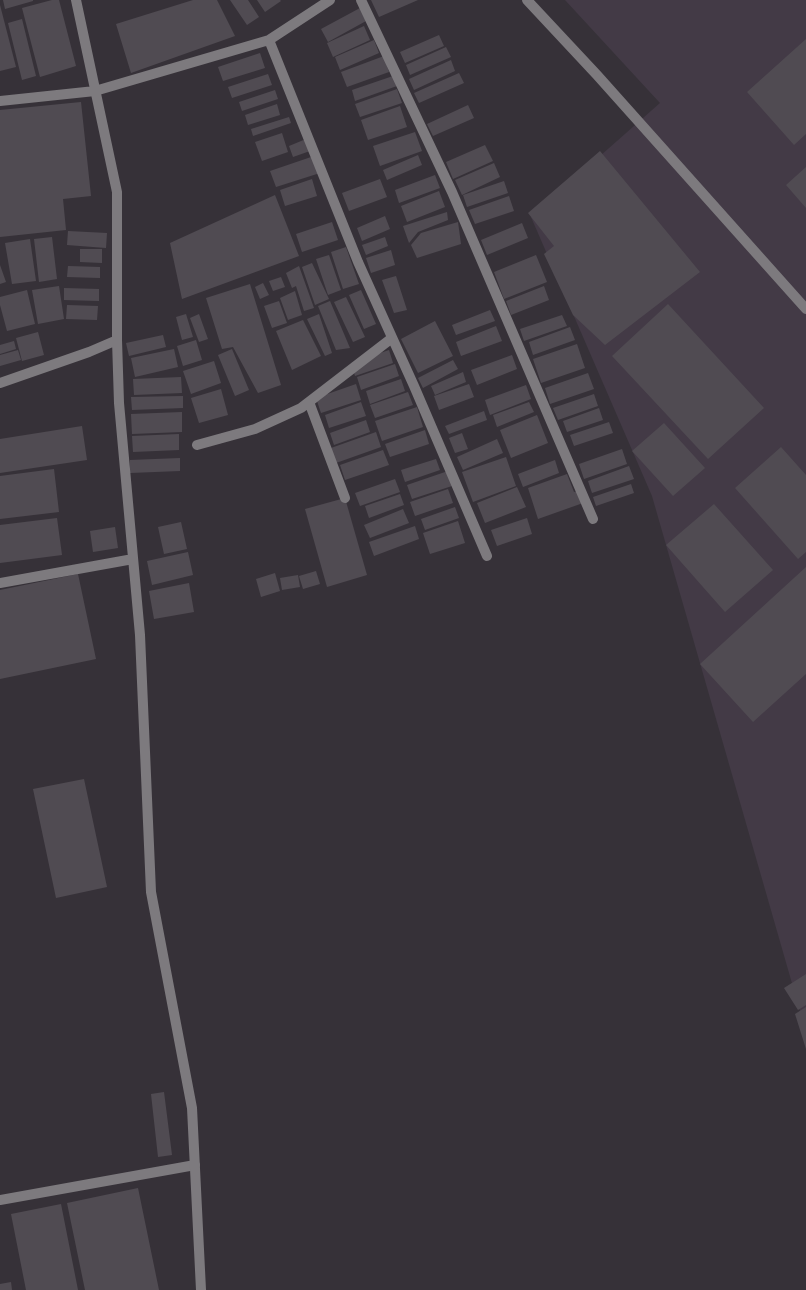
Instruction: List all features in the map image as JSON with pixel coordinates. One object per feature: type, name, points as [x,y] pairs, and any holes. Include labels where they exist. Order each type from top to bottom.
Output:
[{"type":"street","points":[[76,0],[117,192],[119,403],[143,681],[152,892],[192,1108],[201,1290]]},
{"type":"street","points":[[0,101],[96,91],[269,40],[330,0]]},
{"type":"street","points":[[361,0],[452,192],[593,519]]},
{"type":"street","points":[[526,0],[598,75],[806,309]]},
{"type":"street","points":[[269,40],[358,262],[487,556]]},
{"type":"street","points":[[197,445],[255,430],[301,408],[392,338]]},
{"type":"street","points":[[0,382],[90,352],[117,340]]},
{"type":"street","points":[[309,402],[345,498]]},
{"type":"street","points":[[0,583],[133,559]]},
{"type":"street","points":[[0,1200],[195,1165]]},
{"type":"shaded area","points":[[565,0],[806,0],[806,1032],[652,496],[531,217],[660,103]]},
{"type":"building","points":[[3,0],[33,0],[33,1],[5,9]]},
{"type":"building","points":[[59,0],[76,66],[40,77],[22,8]]},
{"type":"building","points":[[193,0],[217,0],[235,36],[131,73],[116,24]]},
{"type":"building","points":[[230,0],[248,0],[259,17],[247,25]]},
{"type":"building","points":[[257,0],[280,0],[281,1],[265,12]]},
{"type":"building","points":[[371,0],[418,0],[379,17]]},
{"type":"building","points":[[0,5],[16,67],[0,71]]},
{"type":"building","points":[[360,8],[366,21],[328,42],[321,29]]},
{"type":"building","points":[[22,19],[36,76],[22,80],[8,23]]},
{"type":"building","points":[[364,26],[370,40],[333,57],[327,43]]},
{"type":"building","points":[[439,35],[444,46],[405,63],[400,52]]},
{"type":"building","points":[[806,39],[806,134],[794,145],[747,92]]},
{"type":"building","points":[[374,40],[379,53],[340,70],[335,57]]},
{"type":"building","points":[[446,47],[451,57],[410,75],[406,65]]},
{"type":"building","points":[[260,53],[265,68],[223,81],[218,67]]},
{"type":"building","points":[[384,56],[389,72],[347,87],[341,72]]},
{"type":"building","points":[[451,60],[455,71],[414,90],[409,79]]},
{"type":"building","points":[[459,73],[464,83],[419,103],[414,93]]},
{"type":"building","points":[[268,74],[272,85],[232,98],[228,87]]},
{"type":"building","points":[[393,76],[397,86],[355,101],[352,90]]},
{"type":"building","points":[[397,89],[402,103],[360,117],[355,104]]},
{"type":"building","points":[[275,90],[278,99],[242,111],[239,102]]},
{"type":"building","points":[[81,102],[91,196],[63,199],[66,230],[0,237],[0,110]]},
{"type":"building","points":[[277,104],[280,115],[248,125],[245,115]]},
{"type":"building","points":[[468,105],[474,118],[433,136],[427,124]]},
{"type":"building","points":[[400,106],[407,127],[368,140],[361,120]]},
{"type":"building","points":[[289,117],[291,123],[253,136],[251,129]]},
{"type":"building","points":[[415,132],[422,151],[380,166],[373,146]]},
{"type":"building","points":[[282,133],[288,152],[262,161],[255,142]]},
{"type":"building","points":[[306,139],[310,151],[293,157],[289,146]]},
{"type":"building","points":[[485,145],[493,161],[453,179],[446,162]]},
{"type":"building","points":[[600,151],[700,272],[605,345],[573,315],[544,254],[554,246],[528,213]]},
{"type":"building","points":[[418,155],[422,165],[387,180],[383,170]]},
{"type":"building","points":[[314,156],[320,173],[276,187],[270,171]]},
{"type":"building","points":[[494,163],[500,177],[462,195],[455,180]]},
{"type":"building","points":[[806,167],[806,208],[786,185]]},
{"type":"building","points":[[435,175],[440,188],[399,203],[395,190]]},
{"type":"building","points":[[312,179],[317,196],[285,206],[280,190]]},
{"type":"building","points":[[380,179],[387,197],[349,211],[342,193]]},
{"type":"building","points":[[504,181],[508,193],[467,207],[463,195]]},
{"type":"building","points":[[439,191],[445,207],[407,222],[401,206]]},
{"type":"building","points":[[275,195],[299,256],[182,299],[170,243]]},
{"type":"building","points":[[509,196],[514,211],[475,224],[469,210]]},
{"type":"building","points":[[447,212],[448,220],[418,232],[409,243],[403,226]]},
{"type":"building","points":[[385,216],[390,229],[362,241],[357,228]]},
{"type":"building","points":[[332,222],[338,240],[302,252],[296,234]]},
{"type":"building","points":[[458,222],[461,244],[417,258],[411,245],[421,233]]},
{"type":"building","points":[[522,223],[528,238],[487,255],[481,240]]},
{"type":"building","points":[[68,231],[107,233],[106,248],[67,245]]},
{"type":"building","points":[[52,237],[57,279],[39,282],[34,239]]},
{"type":"building","points":[[385,237],[388,246],[366,255],[362,245]]},
{"type":"building","points":[[30,239],[36,281],[12,284],[5,243]]},
{"type":"building","points":[[346,247],[359,284],[343,289],[331,252]]},
{"type":"building","points":[[80,249],[102,249],[102,263],[80,262]]},
{"type":"building","points":[[391,250],[395,265],[371,273],[366,258]]},
{"type":"building","points":[[329,255],[341,290],[328,295],[316,259]]},
{"type":"building","points":[[536,255],[547,282],[504,299],[494,272]]},
{"type":"building","points":[[312,263],[329,299],[315,305],[302,267]]},
{"type":"building","points":[[0,265],[6,282],[0,284]]},
{"type":"building","points":[[68,266],[100,267],[100,278],[67,277]]},
{"type":"building","points":[[299,266],[314,308],[304,311],[296,286],[292,288],[286,273]]},
{"type":"building","points":[[396,276],[407,310],[394,313],[382,280]]},
{"type":"building","points":[[281,277],[285,287],[273,291],[269,281]]},
{"type":"building","points":[[263,283],[269,295],[260,299],[255,287]]},
{"type":"building","points":[[250,284],[281,385],[258,393],[233,347],[222,349],[206,298]]},
{"type":"building","points":[[59,286],[64,319],[38,324],[32,290]]},
{"type":"building","points":[[544,286],[549,300],[511,315],[506,301]]},
{"type":"building","points":[[64,288],[99,289],[99,301],[64,300]]},
{"type":"building","points":[[27,290],[35,324],[7,331],[0,305],[0,297]]},
{"type":"building","points":[[361,290],[376,324],[364,329],[349,295]]},
{"type":"building","points":[[295,291],[302,315],[288,320],[280,298]]},
{"type":"building","points":[[346,297],[365,337],[353,342],[334,302]]},
{"type":"building","points":[[279,301],[287,323],[272,328],[264,306]]},
{"type":"building","points":[[330,301],[350,348],[336,350],[318,306]]},
{"type":"building","points":[[668,304],[764,408],[708,459],[612,356]]},
{"type":"building","points":[[67,305],[98,306],[97,320],[66,319]]},
{"type":"building","points":[[490,310],[495,321],[456,335],[452,325]]},
{"type":"building","points":[[186,314],[193,337],[182,340],[176,317]]},
{"type":"building","points":[[199,314],[208,339],[199,342],[190,318]]},
{"type":"building","points":[[319,314],[332,353],[325,356],[307,319]]},
{"type":"building","points":[[562,315],[567,326],[524,341],[520,329]]},
{"type":"building","points":[[303,320],[321,356],[292,370],[276,331]]},
{"type":"building","points":[[435,321],[453,356],[418,373],[401,339]]},
{"type":"building","points":[[496,326],[502,341],[461,356],[456,342]]},
{"type":"building","points":[[570,327],[575,340],[533,355],[529,342]]},
{"type":"building","points":[[38,332],[44,355],[22,361],[16,338]]},
{"type":"building","points":[[163,335],[166,347],[129,356],[126,343]]},
{"type":"building","points":[[196,340],[202,360],[183,366],[177,346]]},
{"type":"building","points":[[14,341],[16,349],[0,354],[0,345]]},
{"type":"building","points":[[577,344],[585,368],[541,383],[533,359]]},
{"type":"building","points":[[174,349],[178,367],[135,377],[131,358]]},
{"type":"building","points":[[232,349],[249,390],[235,396],[218,355]]},
{"type":"building","points":[[18,350],[21,360],[0,366],[0,355]]},
{"type":"building","points":[[389,350],[393,363],[355,376],[351,363]]},
{"type":"building","points":[[512,355],[517,369],[477,385],[471,370]]},
{"type":"building","points":[[453,360],[458,369],[423,388],[418,378]]},
{"type":"building","points":[[214,361],[221,383],[191,394],[183,371]]},
{"type":"building","points":[[395,364],[399,376],[361,390],[357,377]]},
{"type":"building","points":[[463,372],[466,382],[435,395],[431,386]]},
{"type":"building","points":[[588,373],[594,389],[550,404],[545,388]]},
{"type":"building","points":[[181,377],[182,393],[134,395],[133,379]]},
{"type":"building","points":[[401,379],[405,391],[370,404],[366,391]]},
{"type":"building","points":[[356,384],[361,400],[321,413],[316,398]]},
{"type":"building","points":[[469,384],[474,397],[439,410],[434,396]]},
{"type":"building","points":[[526,385],[531,399],[490,415],[485,400]]},
{"type":"building","points":[[221,389],[228,415],[199,423],[191,398]]},
{"type":"building","points":[[408,392],[413,405],[375,418],[370,405]]},
{"type":"building","points":[[594,394],[598,406],[558,420],[553,408]]},
{"type":"building","points":[[183,396],[183,408],[132,410],[131,397]]},
{"type":"building","points":[[361,402],[366,416],[329,428],[325,415]]},
{"type":"building","points":[[529,402],[534,412],[497,427],[493,415]]},
{"type":"building","points":[[417,407],[423,427],[382,441],[375,421]]},
{"type":"building","points":[[599,408],[603,420],[567,432],[563,421]]},
{"type":"building","points":[[484,411],[487,420],[449,434],[445,426]]},
{"type":"building","points":[[182,412],[182,432],[132,434],[131,414]]},
{"type":"building","points":[[537,415],[548,443],[511,458],[500,430]]},
{"type":"building","points":[[366,420],[370,432],[334,445],[330,433]]},
{"type":"building","points":[[609,422],[613,433],[574,446],[570,435]]},
{"type":"building","points":[[664,423],[705,468],[673,496],[632,451]]},
{"type":"building","points":[[82,426],[87,460],[0,473],[0,439]]},
{"type":"building","points":[[425,430],[429,444],[390,457],[385,444]]},
{"type":"building","points":[[376,432],[381,447],[336,463],[331,448]]},
{"type":"building","points":[[462,433],[468,449],[455,453],[449,438]]},
{"type":"building","points":[[179,434],[179,450],[133,452],[132,436]]},
{"type":"building","points":[[497,439],[503,453],[463,470],[457,457]]},
{"type":"building","points":[[781,447],[806,475],[806,552],[798,559],[735,488]]},
{"type":"building","points":[[622,449],[627,464],[584,479],[579,464]]},
{"type":"building","points":[[383,450],[389,465],[345,480],[340,465]]},
{"type":"building","points":[[506,457],[516,486],[473,502],[462,472]]},
{"type":"building","points":[[180,458],[180,471],[130,473],[130,460]]},
{"type":"building","points":[[436,459],[440,470],[405,482],[401,470]]},
{"type":"building","points":[[555,460],[559,473],[523,487],[518,474]]},
{"type":"building","points":[[629,466],[634,479],[592,493],[588,481]]},
{"type":"building","points":[[54,469],[59,512],[0,519],[0,476]]},
{"type":"building","points":[[448,471],[452,486],[412,499],[407,485]]},
{"type":"building","points":[[567,474],[574,492],[579,491],[583,503],[538,519],[528,488]]},
{"type":"building","points":[[395,479],[400,492],[360,506],[355,493]]},
{"type":"building","points":[[631,484],[634,493],[596,506],[593,497]]},
{"type":"building","points":[[517,487],[526,507],[485,523],[477,503]]},
{"type":"building","points":[[448,489],[453,503],[415,516],[410,502]]},
{"type":"building","points":[[400,494],[404,505],[369,518],[365,506]]},
{"type":"building","points":[[345,498],[367,575],[327,587],[305,509]]},
{"type":"building","points":[[714,504],[773,570],[725,612],[666,545]]},
{"type":"building","points":[[455,507],[459,518],[425,530],[421,519]]},
{"type":"building","points":[[403,509],[409,523],[370,538],[364,525]]},
{"type":"building","points":[[57,518],[62,555],[0,563],[0,525]]},
{"type":"building","points":[[527,518],[532,534],[497,546],[491,530]]},
{"type":"building","points":[[458,521],[465,543],[430,554],[423,533]]},
{"type":"building","points":[[181,522],[187,549],[164,554],[158,527]]},
{"type":"building","points":[[415,526],[419,539],[374,556],[369,542]]},
{"type":"building","points":[[115,527],[118,548],[93,552],[90,531]]},
{"type":"building","points":[[188,552],[193,575],[152,585],[147,561]]},
{"type":"building","points":[[806,567],[806,674],[753,722],[700,664]]},
{"type":"building","points":[[316,571],[320,584],[303,589],[299,576]]},
{"type":"building","points":[[275,573],[280,591],[261,597],[256,579]]},
{"type":"building","points":[[78,574],[96,659],[0,679],[0,590]]},
{"type":"building","points":[[298,575],[300,587],[282,590],[280,578]]},
{"type":"building","points":[[189,583],[194,612],[154,619],[149,591]]},
{"type":"building","points":[[84,779],[107,887],[56,898],[33,789]]},
{"type":"building","points":[[806,974],[806,1005],[798,1010],[784,988]]},
{"type":"building","points":[[806,1007],[806,1049],[795,1014]]},
{"type":"building","points":[[164,1092],[172,1155],[158,1157],[151,1094]]},
{"type":"building","points":[[138,1188],[159,1290],[85,1290],[67,1203]]},
{"type":"building","points":[[61,1204],[78,1290],[26,1290],[11,1214]]},
{"type":"building","points":[[11,1282],[12,1290],[0,1290],[0,1284]]}]
